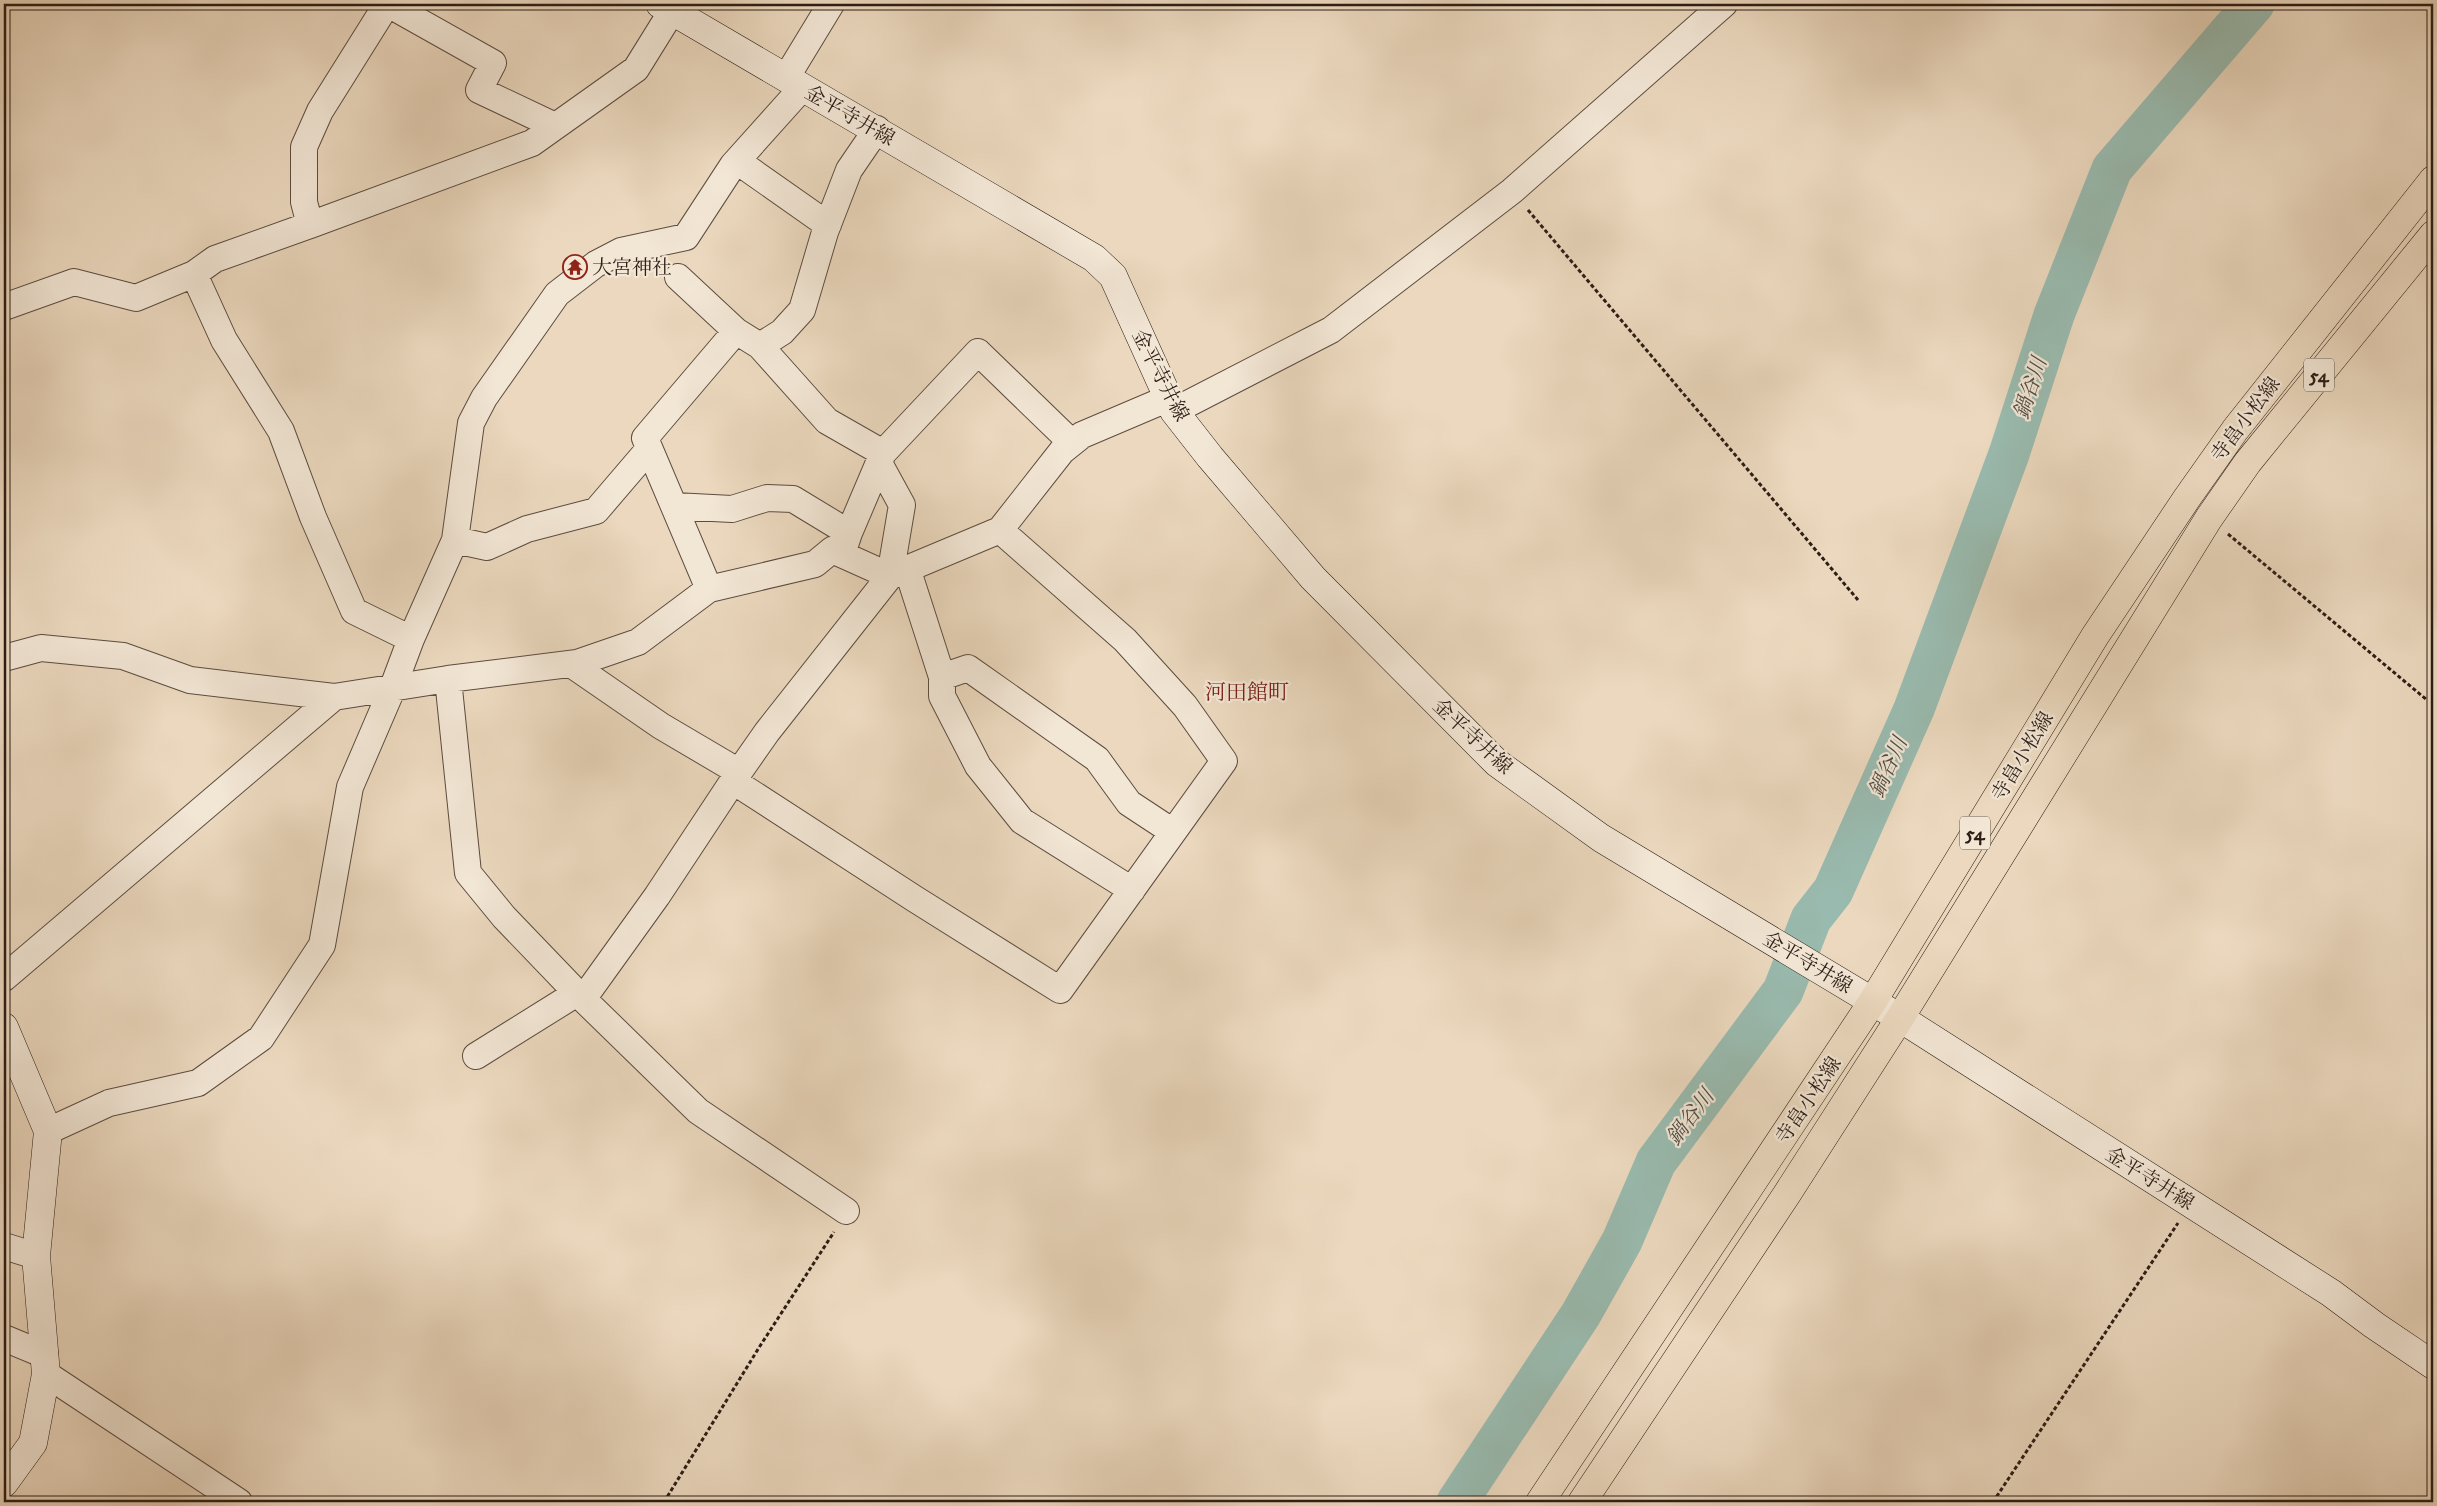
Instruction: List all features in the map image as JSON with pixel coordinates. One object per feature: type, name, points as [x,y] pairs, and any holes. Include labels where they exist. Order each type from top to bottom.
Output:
[{"type":"main road","name":"金平寺井線","points":[[666,7],[1094,258],[1113,276],[1172,404],[1313,578],[1497,764],[1601,838],[1900,1018],[2330,1293],[2433,1365]]},
{"type":"main road","name":"寺畠小松線","points":[[1540,1502],[1873,1001],[2095,636],[2187,498],[2235,430],[2433,180]]},
{"type":"main road","name":"寺畠小松線","points":[[1582,1502],[1787,1194],[1900,1018],[2210,518],[2248,462],[2433,235]]},
{"type":"main road","points":[[4,1027],[48,1131],[36,1256],[45,1364],[33,1443],[4,1483]]},
{"type":"street","points":[[310,225],[304,202],[304,147],[320,111],[388,4],[493,63],[479,90],[555,126]]},
{"type":"street","points":[[678,277],[686,237],[737,161],[794,83],[831,4]]},
{"type":"street","points":[[476,1056],[580,996],[657,896],[767,732],[898,572],[1000,530],[1062,451],[1082,435],[1172,404],[1331,330],[1512,191],[1724,4]]},
{"type":"street","points":[[4,306],[74,282],[136,298],[194,274],[215,259],[532,143],[636,69],[666,7]]},
{"type":"street","points":[[760,346],[782,332],[802,310],[828,225],[849,170],[877,130]]},
{"type":"street","points":[[737,161],[828,225]]},
{"type":"street","points":[[48,1131],[109,1103],[198,1083],[261,1038],[322,945],[350,787],[393,687],[411,639],[455,540],[471,424],[484,398],[558,294],[596,264],[621,251],[686,237]]},
{"type":"street","points":[[648,245],[678,277],[736,331],[760,346],[827,421],[881,458],[902,505],[898,572],[942,677],[942,696],[978,766],[1022,821],[1132,890]]},
{"type":"street","points":[[194,274],[224,340],[280,431],[313,517],[354,611],[411,639]]},
{"type":"street","points":[[709,589],[645,438],[736,331]]},
{"type":"street","points":[[4,658],[41,648],[123,656],[190,680],[334,697],[448,679],[570,664],[638,642],[709,589],[815,564],[832,550],[845,544],[881,458],[978,352],[1072,443]]},
{"type":"street","points":[[455,540],[487,548],[527,529],[596,511],[649,449]]},
{"type":"street","points":[[674,506],[732,509],[767,498],[793,499],[845,544],[898,572]]},
{"type":"street","points":[[570,664],[915,899],[1060,990],[1224,761],[1185,706],[1125,640],[1000,530]]},
{"type":"street","points":[[942,677],[968,668],[1097,759],[1129,803],[1173,832]]},
{"type":"street","points":[[448,679],[468,873],[504,917],[580,996],[698,1110],[846,1211]]},
{"type":"street","points":[[4,978],[334,697]]},
{"type":"street","points":[[4,1246],[36,1256]]},
{"type":"street","points":[[4,1338],[45,1364],[239,1502]]},
{"type":"path","points":[[1512,191],[1858,600]]},
{"type":"path","points":[[2210,518],[2433,705]]},
{"type":"path","points":[[1993,1502],[2191,1203]]},
{"type":"path","points":[[664,1502],[846,1211]]},
{"type":"waterway","name":"鍋谷川","points":[[1457,1502],[1581,1314],[1622,1241],[1656,1162],[1783,991],[1811,919],[1833,891],[1914,709],[2009,454],[2054,315],[2112,169],[2254,4]]},
{"type":"place","name":"大宮神社","points":[[575,267]]},
{"type":"district","name":"河田館町","points":[[1247,692]]}]
